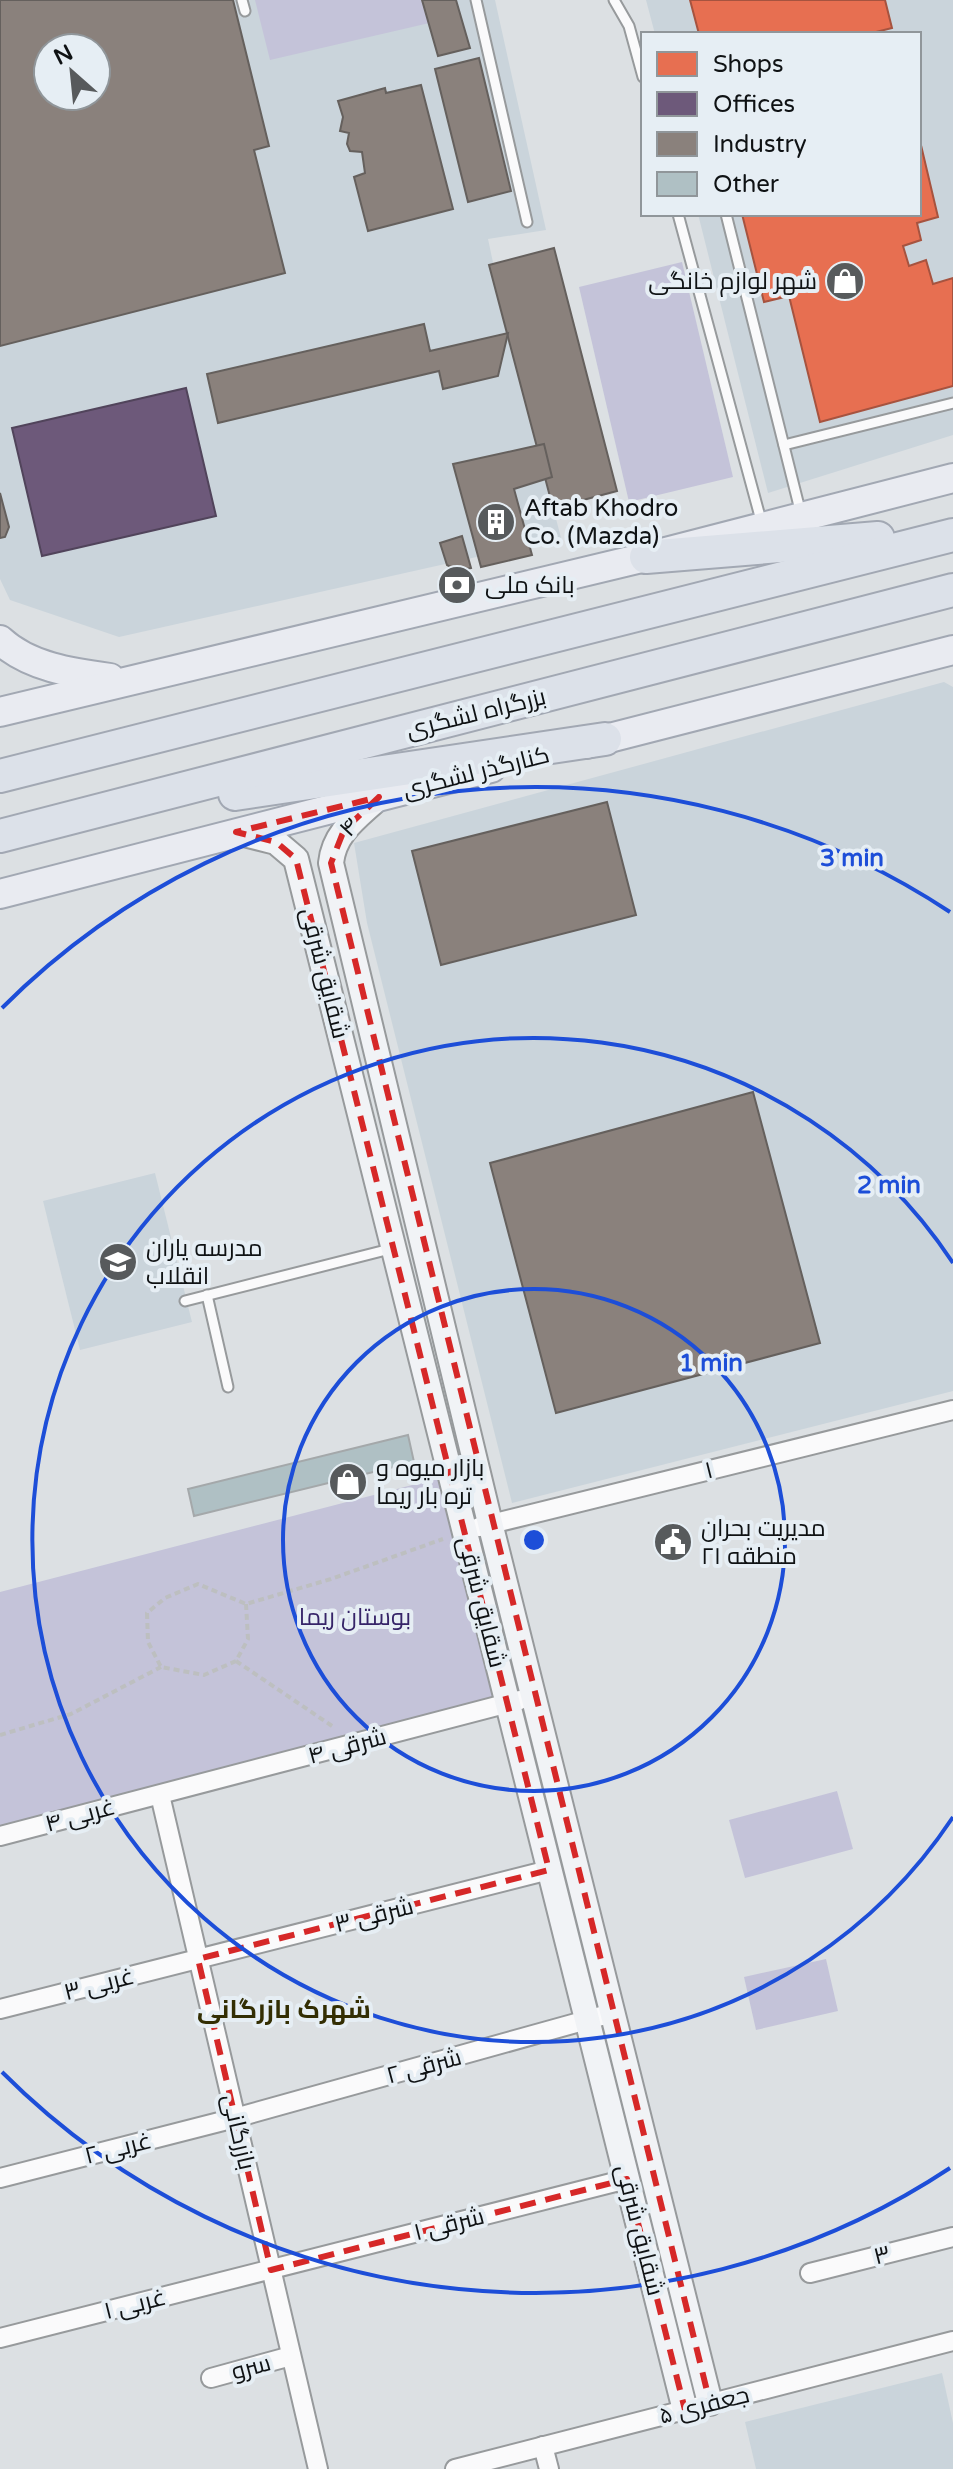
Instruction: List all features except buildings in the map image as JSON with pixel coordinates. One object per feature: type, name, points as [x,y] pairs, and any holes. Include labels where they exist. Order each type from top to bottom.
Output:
[{"type":"highway","points":[[646,557],[953,534]]},
{"type":"highway","points":[[0,776],[953,534]]},
{"type":"highway","name":"بزرگراه لشگری","points":[[0,836],[953,590]]},
{"type":"highway","points":[[54,822],[605,739]]},
{"type":"main road","points":[[0,712],[122,680],[646,557],[953,478]]},
{"type":"main road","points":[[0,640],[11,651],[63,671],[122,680]]},
{"type":"main road","name":"کنارگذر لشگری","points":[[0,894],[953,650]]},
{"type":"main road","points":[[819,685],[953,664]]},
{"type":"street","name":"۴","points":[[331,863],[333,846],[344,830],[379,797]]},
{"type":"street","name":"شقایق شرقی","points":[[236,832],[276,842],[296,859],[685,2410]]},
{"type":"street","name":"شقایق شرقی","points":[[331,863],[490,1523],[710,2403]]},
{"type":"street","name":"۱","points":[[464,1531],[953,1410]]},
{"type":"street","name":"۴ شرقی","points":[[160,1795],[533,1697]]},
{"type":"street","name":"۴ غربی","points":[[0,1836],[160,1795]]},
{"type":"street","name":"بازرگانی","points":[[160,1795],[318,2469]]},
{"type":"street","name":"۳ شرقی","points":[[198,1959],[549,1870]]},
{"type":"street","name":"۳ غربی","points":[[0,2009],[198,1959]]},
{"type":"street","name":"۲ شرقی","points":[[235,2118],[612,2013]]},
{"type":"street","name":"۲ غربی","points":[[0,2178],[235,2118]]},
{"type":"street","name":"۱ شرقی","points":[[271,2270],[627,2179]]},
{"type":"street","name":"۳","points":[[810,2273],[953,2237]]},
{"type":"street","name":"۱ غربی","points":[[0,2338],[271,2270]]},
{"type":"street","name":"جعفری ۵","points":[[455,2469],[953,2341]]},
{"type":"street","name":"سرو","points":[[211,2378],[291,2356]]},
{"type":"street","points":[[543,2446],[549,2469]]},
{"type":"lane","points":[[242,0],[245,11]]},
{"type":"lane","points":[[476,0],[527,222]]},
{"type":"lane","points":[[614,0],[629,26],[641,70]]},
{"type":"lane","points":[[679,216],[763,527]]},
{"type":"lane","points":[[727,216],[802,517]]},
{"type":"lane","points":[[784,445],[953,403]]},
{"type":"lane","points":[[185,1301],[394,1248]]},
{"type":"lane","points":[[207,1295],[228,1387]]},
{"type":"path","points":[[161,1667],[148,1642],[147,1613],[165,1598],[198,1584],[246,1604],[331,1579],[464,1531]]},
{"type":"path","points":[[0,1735],[71,1714],[161,1667],[204,1675],[236,1661],[248,1639],[246,1604]]},
{"type":"path","points":[[236,1661],[357,1743]]},
{"type":"highlighted area","points":[[379,797],[344,830],[331,863],[710,2403],[685,2410],[627,2179],[271,2270],[198,1959],[549,1870],[296,859],[276,842],[236,832]]},
{"type":"shaded area","points":[[0,0],[495,0],[546,230],[488,239],[508,333],[561,538],[119,637],[10,600],[0,579]]},
{"type":"shaded area","points":[[646,0],[953,0],[953,435],[768,493],[699,216],[921,216],[921,32],[654,32]]},
{"type":"shaded area","points":[[944,682],[953,687],[953,1391],[512,1503],[367,923],[354,843]]},
{"type":"shaded area","name":"مدرسه یاران انقلاب","points":[[155,1173],[192,1322],[80,1350],[43,1201]]},
{"type":"shaded area","points":[[942,2373],[953,2423],[953,2469],[756,2469],[745,2422]]},
{"type":"green space","points":[[255,0],[434,0],[438,21],[270,60]]},
{"type":"green space","points":[[682,262],[733,477],[629,502],[579,287]]},
{"type":"green space","name":"بوستان ریما","points":[[443,1477],[496,1700],[0,1826],[0,1592]]},
{"type":"green space","points":[[837,1791],[853,1849],[745,1878],[729,1820]]},
{"type":"green space","points":[[826,1959],[838,2011],[756,2030],[744,1977]]},
{"type":"place","name":"شهر لوازم خانگی","points":[[845,281]]},
{"type":"place","name":"Aftab Khodro Co. (Mazda)","points":[[496,522]]},
{"type":"place","name":"بانک ملی","points":[[457,585]]},
{"type":"place","name":"مدرسه یاران انقلاب","points":[[118,1262]]},
{"type":"place","name":"بازار میوه و تره بار ریما","points":[[348,1482]]},
{"type":"place","name":"مدیریت بحران منطقه ۲۱","points":[[673,1542]]},
{"type":"district","name":"شهرک بازرگانی","points":[[284,2009]]}]
